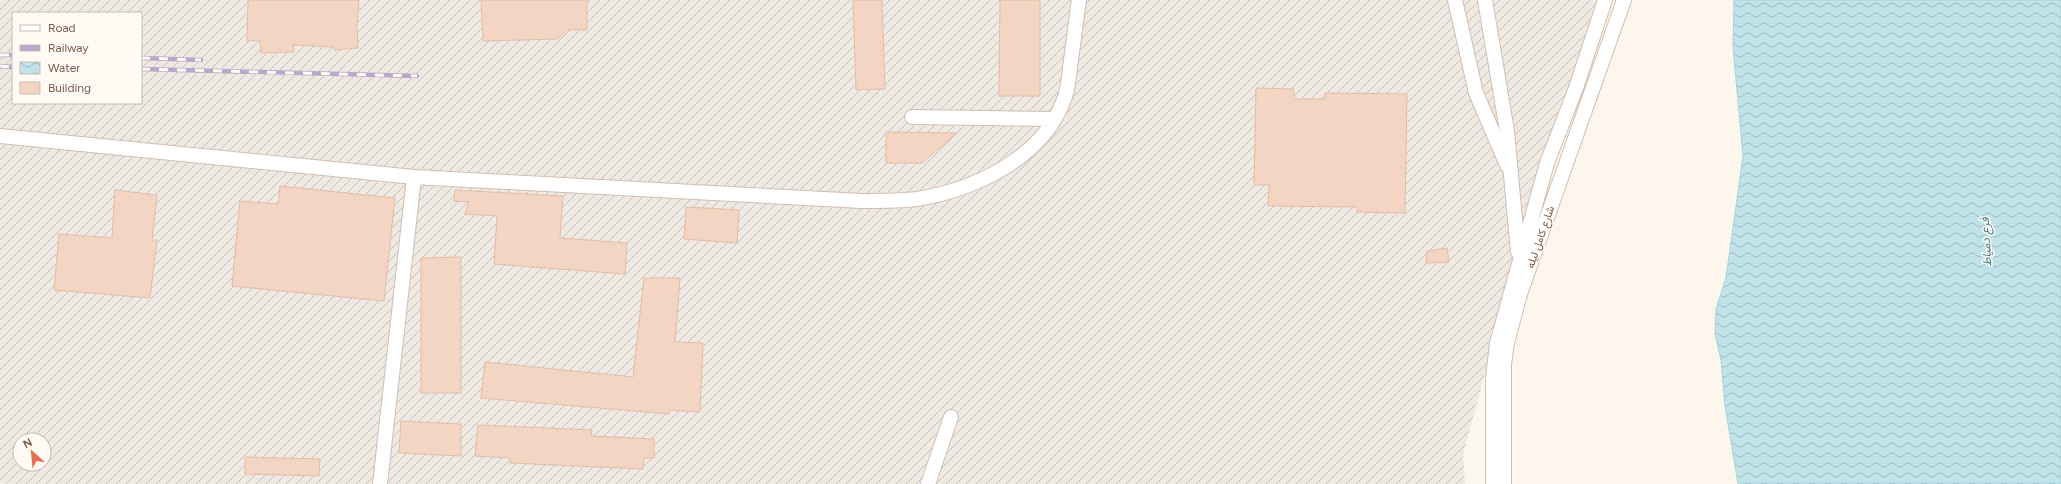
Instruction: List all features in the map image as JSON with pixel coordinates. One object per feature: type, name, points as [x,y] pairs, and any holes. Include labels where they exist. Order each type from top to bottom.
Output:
[{"type":"street","points":[[0,136],[414,177],[862,200],[896,200],[917,198],[970,184],[1009,165],[1033,146],[1054,119],[1063,102],[1068,88],[1079,0]]},
{"type":"street","points":[[1455,0],[1476,94],[1511,173]]},
{"type":"street","points":[[1485,0],[1501,90],[1511,173],[1519,259],[1520,294]]},
{"type":"street","name":"شارع كامل ليله","points":[[1493,484],[1493,378],[1497,343],[1519,259],[1547,163],[1576,88],[1605,0]]},
{"type":"street","name":"شارع كامل ليله","points":[[1504,484],[1504,364],[1507,343],[1520,294],[1624,0]]},
{"type":"street","points":[[912,117],[1054,119]]},
{"type":"street","points":[[380,484],[414,177]]},
{"type":"street","points":[[928,484],[951,417]]},
{"type":"shaded area","points":[[0,0],[1599,0],[1511,277],[1463,455],[1465,484],[0,483]]},
{"type":"water","name":"فرع دمياط","points":[[1734,0],[2061,0],[2061,484],[1738,484],[1725,406],[1721,360],[1715,334],[1716,309],[1726,278],[1743,156],[1733,47]]},
{"type":"building","points":[[248,0],[359,0],[357,26],[358,48],[334,50],[334,47],[293,45],[294,52],[261,53],[260,40],[247,41]]},
{"type":"building","points":[[481,0],[587,0],[587,30],[567,30],[558,39],[483,41]]},
{"type":"building","points":[[853,0],[882,0],[885,89],[856,90]]},
{"type":"building","points":[[1000,0],[1040,0],[1040,96],[999,96]]},
{"type":"building","points":[[1256,88],[1294,89],[1294,99],[1325,99],[1325,93],[1407,94],[1405,213],[1357,212],[1357,207],[1268,206],[1269,185],[1254,185]]},
{"type":"building","points":[[886,132],[957,133],[922,163],[886,163]]},
{"type":"building","points":[[280,186],[395,198],[384,301],[232,286],[240,201],[278,204]]},
{"type":"building","points":[[115,190],[157,195],[152,240],[157,240],[150,298],[54,290],[59,234],[112,238]]},
{"type":"building","points":[[455,190],[563,196],[560,238],[627,243],[625,274],[494,264],[497,216],[465,214],[469,202],[454,201]]},
{"type":"building","points":[[686,207],[739,210],[737,243],[684,239]]},
{"type":"building","points":[[1447,248],[1449,262],[1426,263],[1427,251]]},
{"type":"building","points":[[461,257],[461,393],[421,393],[421,258]]},
{"type":"building","points":[[644,278],[680,278],[675,342],[703,343],[700,412],[670,410],[669,414],[481,398],[485,362],[633,377]]},
{"type":"building","points":[[401,421],[461,424],[461,456],[399,453]]},
{"type":"building","points":[[478,425],[592,430],[591,436],[654,439],[654,458],[644,458],[643,469],[510,463],[510,458],[475,456]]},
{"type":"building","points":[[245,457],[320,459],[319,476],[245,474]]},
{"type":"railway","points":[[0,55],[12,55]]},
{"type":"railway","points":[[142,58],[201,60]]},
{"type":"railway","points":[[0,66],[12,67]]},
{"type":"railway","points":[[142,69],[417,76]]}]
